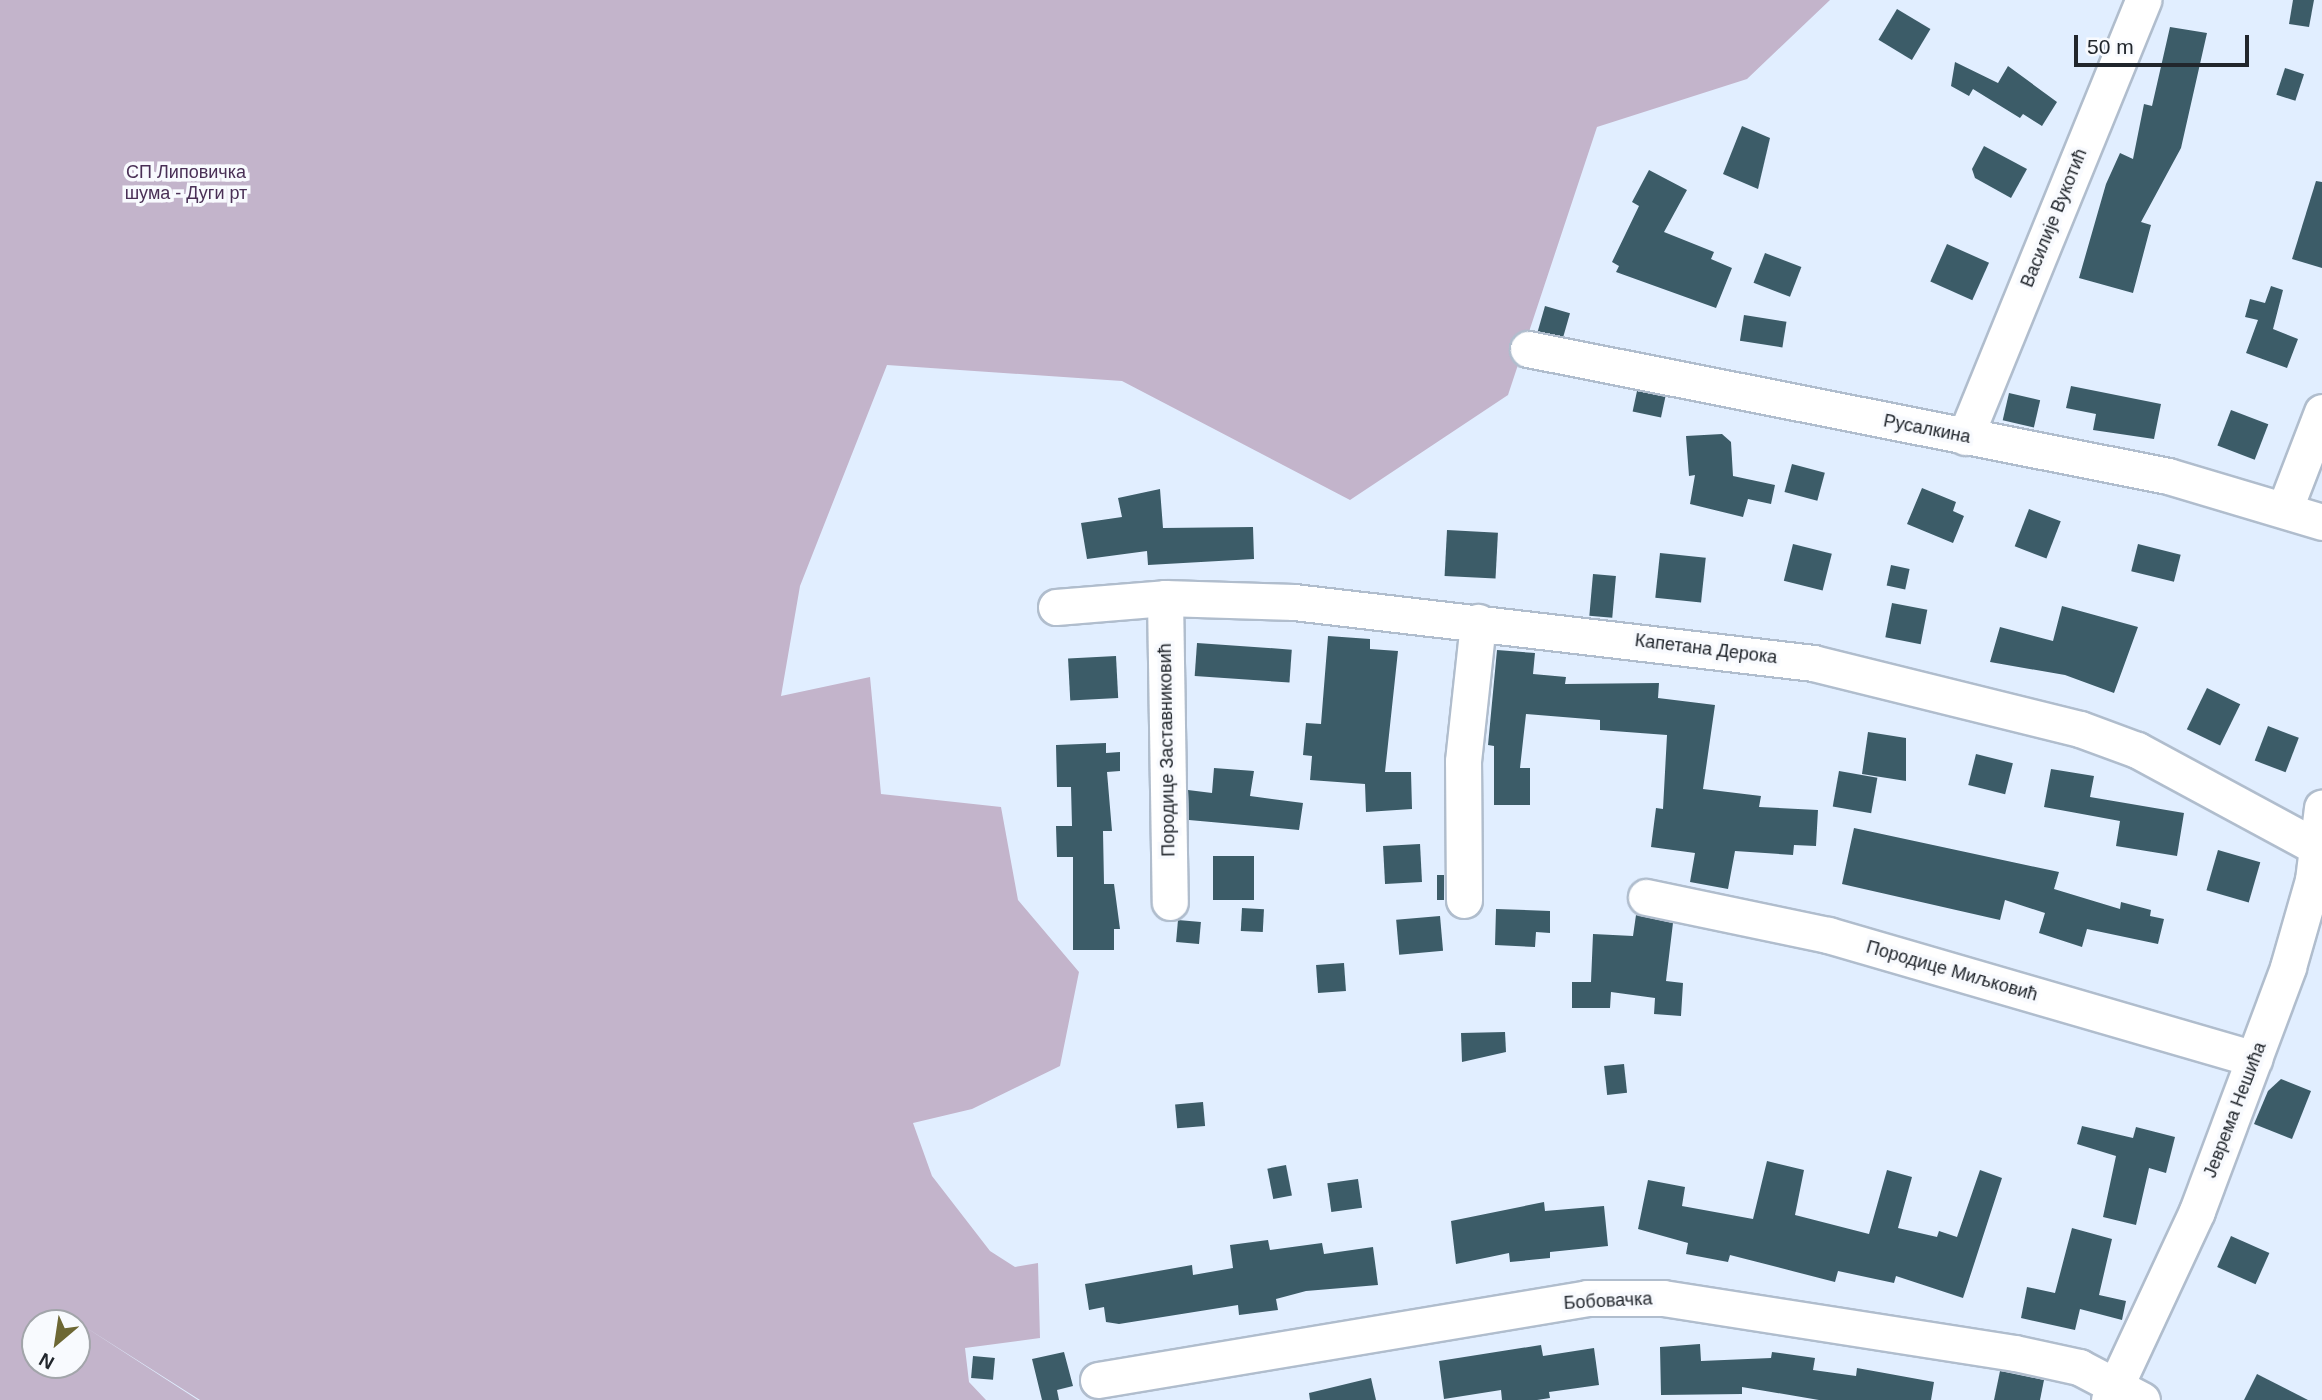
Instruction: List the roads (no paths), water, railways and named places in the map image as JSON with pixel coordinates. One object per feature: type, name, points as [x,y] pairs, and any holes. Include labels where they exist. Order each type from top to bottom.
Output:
[{"type":"street","name":"Василије Вукотић","points":[[1965,437],[2143,0]]},
{"type":"street","name":"Русалкина","points":[[1528,349],[2168,476],[2285,508],[2322,522]]},
{"type":"street","points":[[2285,508],[2322,412]]},
{"type":"street","name":"Капетана Дерока","points":[[1056,607],[1165,598],[1294,602],[1813,663],[2055,722],[2137,750],[2318,848]]},
{"type":"street","name":"Породице Заставниковић","points":[[1165,598],[1170,902]]},
{"type":"street","points":[[1464,900],[1463,761],[1478,622]]},
{"type":"street","name":"Јеврема Нешића","points":[[2121,1395],[2197,1211],[2254,1059],[2313,880],[2322,808]]},
{"type":"street","name":"Породице Миљковић","points":[[1646,897],[1828,935],[2254,1059]]},
{"type":"street","name":"Бобовачка","points":[[1098,1380],[1587,1298],[1650,1298],[2015,1353],[2079,1367],[2121,1395]]},
{"type":"park label","name":"СП Липовичка шума - Дуги рт","points":[[186,183]]}]
